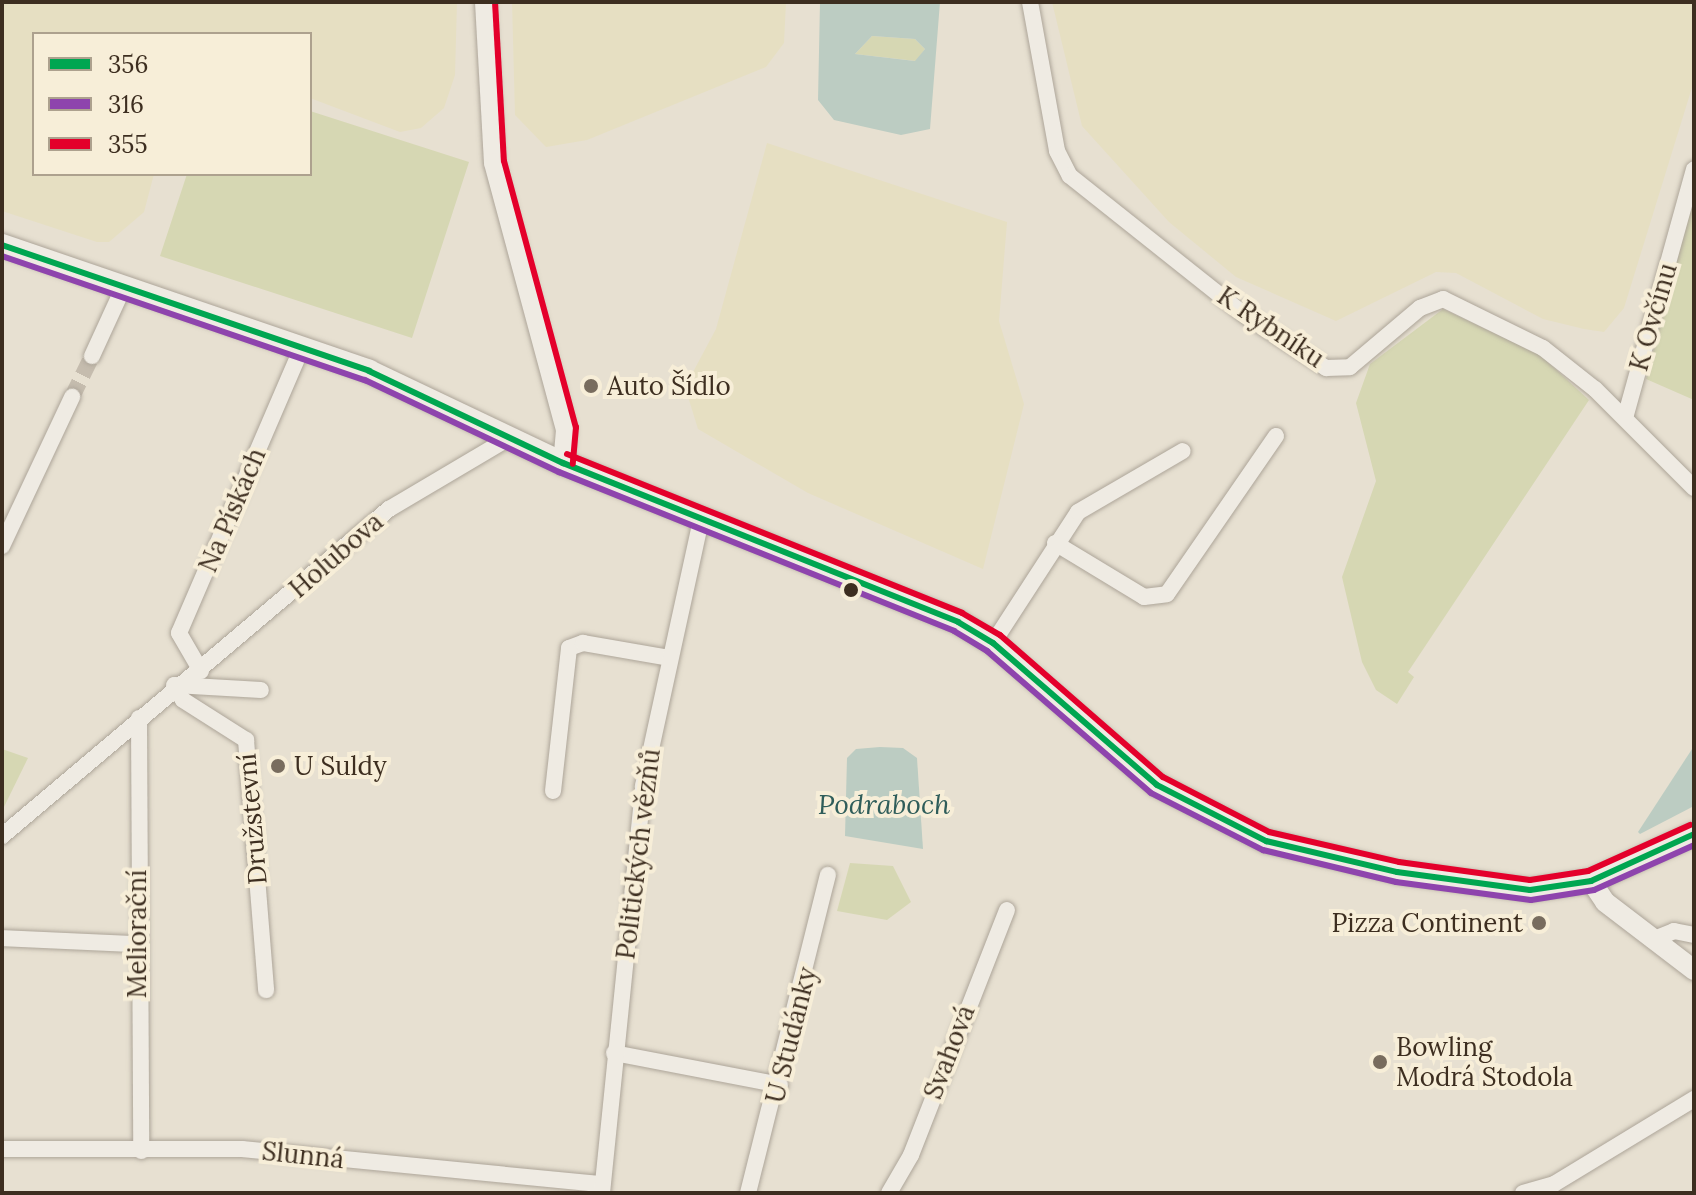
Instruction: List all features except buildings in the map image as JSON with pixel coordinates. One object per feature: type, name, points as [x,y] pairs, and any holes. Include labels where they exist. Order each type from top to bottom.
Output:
[{"type":"main road","points":[[2,245],[198,308],[302,347],[563,463],[958,622],[993,643],[1157,785],[1266,841],[1481,886],[1530,890],[1591,881],[1694,834]]},
{"type":"street","points":[[485,2],[494,163],[566,430],[563,463]]},
{"type":"street","name":"K Rybníku","points":[[1030,2],[1057,151],[1070,176],[1245,315],[1326,368],[1350,367],[1420,308],[1443,299],[1543,348],[1625,418],[1694,488]]},
{"type":"street","name":"K Ovčínu","points":[[1625,418],[1694,169]]},
{"type":"street","points":[[92,356],[124,286]]},
{"type":"street","name":"Na Pískách","points":[[201,671],[179,633],[302,347]]},
{"type":"street","points":[[2,546],[72,397]]},
{"type":"street","points":[[1055,543],[1144,597],[1167,594],[1276,436]]},
{"type":"street","name":"Holubova","points":[[2,836],[174,685],[201,671],[389,509],[509,438]]},
{"type":"street","points":[[993,643],[1055,543],[1078,512],[1183,451]]},
{"type":"street","name":"Politických vězňů","points":[[602,1189],[643,786],[701,519]]},
{"type":"street","points":[[553,791],[569,648],[583,643],[670,658]]},
{"type":"street","points":[[174,685],[261,690]]},
{"type":"street","name":"Družstevní","points":[[174,685],[183,700],[246,740],[266,990]]},
{"type":"street","name":"Meliorační","points":[[139,718],[135,944],[141,1151]]},
{"type":"street","name":"U Studánky","points":[[748,1193],[780,1085],[828,875]]},
{"type":"street","points":[[1591,881],[1652,940],[1694,970]]},
{"type":"street","name":"Svahová","points":[[889,1193],[911,1155],[1007,910]]},
{"type":"street","points":[[1652,940],[1674,931],[1694,935]]},
{"type":"street","points":[[2,938],[135,944]]},
{"type":"street","points":[[614,1053],[780,1085]]},
{"type":"street","points":[[1523,1193],[1559,1190],[1694,1099]]},
{"type":"street","name":"Slunná","points":[[2,1149],[242,1149],[602,1189]]},
{"type":"shaded area","points":[[2,2],[457,2],[455,75],[444,108],[421,128],[400,132],[312,99],[312,32],[32,32],[32,176],[153,176],[144,212],[109,242],[97,242],[2,211]]},
{"type":"shaded area","points":[[512,2],[786,2],[784,43],[766,67],[587,140],[546,147],[515,115]]},
{"type":"shaded area","points":[[1052,2],[1694,2],[1694,81],[1624,308],[1604,332],[1584,329],[1543,319],[1456,273],[1436,272],[1336,321],[1236,277],[1169,222],[1082,126]]},
{"type":"shaded area","points":[[767,143],[1007,222],[999,321],[1024,404],[983,569],[808,493],[698,429],[685,387],[716,329]]},
{"type":"green space","points":[[872,36],[915,39],[925,49],[916,61],[855,54]]},
{"type":"green space","points":[[312,112],[469,162],[412,338],[160,256],[186,176],[312,176]]},
{"type":"green space","points":[[1694,196],[1694,400],[1646,379]]},
{"type":"green space","points":[[1443,309],[1540,355],[1589,400],[1408,672],[1414,677],[1397,704],[1376,690],[1362,662],[1342,577],[1376,481],[1356,403],[1370,364]]},
{"type":"green space","points":[[2,749],[28,758],[2,811]]},
{"type":"green space","points":[[850,863],[893,866],[911,902],[887,920],[837,911]]},
{"type":"water","points":[[820,2],[940,2],[930,129],[901,135],[834,120],[818,100]],"holes":[[[872,36],[915,39],[925,49],[915,61],[855,54]]]},
{"type":"water","points":[[1694,746],[1694,806],[1640,834],[1638,832]]},
{"type":"water","name":"Podraboch","points":[[903,748],[917,758],[923,849],[845,836],[847,758],[856,749]]},
{"type":"tunnel","points":[[72,397],[92,356]]},
{"type":"transit line","name":"355","points":[[495,2],[504,161],[576,427],[573,464]]},
{"type":"transit line","name":"356","points":[[2,245],[369,371],[563,463],[958,622],[993,643],[1157,785],[1266,841],[1397,872],[1530,890],[1591,881],[1694,834]]},
{"type":"transit line","name":"316","points":[[2,256],[365,380],[559,472],[954,631],[987,651],[1151,793],[1263,850],[1396,882],[1531,900],[1594,890],[1694,845]]},
{"type":"transit line","name":"355","points":[[567,454],[962,613],[1000,635],[1163,777],[1269,832],[1399,862],[1530,880],[1588,871],[1690,825]]},
{"type":"place","name":"Auto Šídlo","points":[[591,386]]},
{"type":"place","name":"U Suldy","points":[[278,766]]},
{"type":"place","name":"Pizza Continent","points":[[1539,923]]},
{"type":"place","name":"Bowling Modrá Stodola","points":[[1380,1062]]}]
